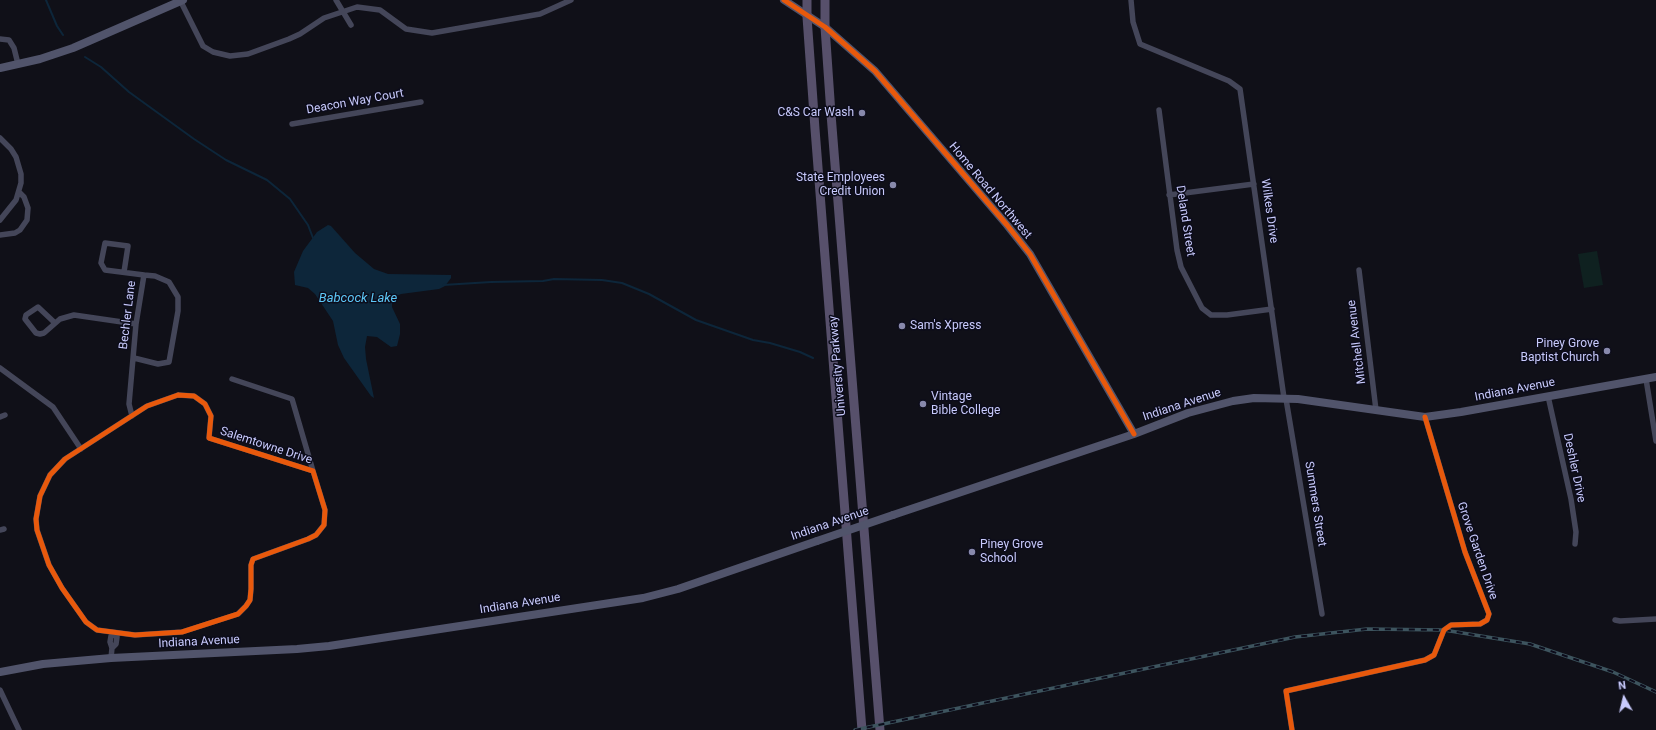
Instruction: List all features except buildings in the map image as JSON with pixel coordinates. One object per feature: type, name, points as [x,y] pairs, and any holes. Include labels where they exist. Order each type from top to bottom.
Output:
[{"type":"main road","points":[[0,68],[72,48],[181,0]]},
{"type":"main road","name":"Home Road Northwest","points":[[784,0],[824,27],[875,71],[1008,225],[1030,254],[1134,434]]},
{"type":"main road","name":"University Parkway","points":[[807,0],[807,16],[862,730]]},
{"type":"main road","name":"University Parkway","points":[[825,0],[824,27],[880,730]]},
{"type":"main road","name":"Indiana Avenue","points":[[0,672],[43,664],[111,658],[297,649],[643,598],[678,589],[1134,434],[1188,413],[1222,403],[1254,398],[1285,398],[1425,417],[1461,412],[1656,377]]},
{"type":"street","points":[[181,0],[203,46],[213,52],[230,56],[248,54],[285,40],[300,34],[324,18],[357,7],[374,8],[387,15],[406,29],[420,33],[432,33],[540,14],[571,0]]},
{"type":"street","points":[[336,0],[351,25]]},
{"type":"street","name":"Wilkes Drive","points":[[1131,0],[1133,22],[1140,44],[1183,63],[1230,81],[1240,89],[1285,398]]},
{"type":"street","points":[[0,39],[9,40],[14,48],[18,64]]},
{"type":"street","name":"Deacon Way Court","points":[[292,124],[421,102]]},
{"type":"street","name":"Deland Street","points":[[1159,110],[1176,250],[1181,267],[1202,308],[1211,315],[1227,315],[1272,309]]},
{"type":"street","points":[[0,138],[11,149],[19,165],[21,174],[19,192],[10,209],[0,220]]},
{"type":"street","points":[[1169,195],[1254,184]]},
{"type":"street","points":[[0,235],[15,233],[24,226],[27,220],[28,208],[24,197],[19,192]]},
{"type":"street","points":[[124,272],[128,246],[105,243],[101,263],[105,270],[144,275]]},
{"type":"street","name":"Mitchell Avenue","points":[[1359,270],[1376,410]]},
{"type":"street","name":"Bechler Lane","points":[[132,416],[129,404],[136,324],[144,275],[155,276],[169,282],[178,297],[178,311],[169,362],[158,364],[134,358]]},
{"type":"street","points":[[55,323],[38,307],[26,315],[25,319],[36,332],[40,334],[44,333],[60,319],[74,315],[136,324]]},
{"type":"street","points":[[0,368],[53,407],[81,449]]},
{"type":"street","points":[[232,379],[292,399],[313,471]]},
{"type":"street","points":[[1646,379],[1656,441]]},
{"type":"street","name":"Salemtowne Drive","points":[[182,395],[194,396],[205,404],[209,410],[212,423],[208,438],[313,471],[325,510],[324,525],[316,535],[308,539],[253,559],[251,565],[250,600],[238,614],[182,632],[134,635],[115,634],[97,630],[86,622],[56,579],[49,565],[37,530],[37,507],[44,485],[57,466],[81,449],[154,402],[182,395]]},
{"type":"street","name":"Deshler Drive","points":[[1548,396],[1570,499],[1576,532],[1575,544]]},
{"type":"street","name":"Summers Street","points":[[1285,398],[1322,614]]},
{"type":"street","name":"Grove Garden Drive","points":[[1292,730],[1286,690],[1425,660],[1434,655],[1444,630],[1451,624],[1480,624],[1487,620],[1488,614],[1465,552],[1425,417]]},
{"type":"street","points":[[1615,620],[1656,619]]},
{"type":"street","points":[[111,658],[111,636],[115,634]]},
{"type":"street","points":[[0,690],[19,730]]},
{"type":"shaded area","points":[[1597,251],[1603,285],[1584,288],[1578,254]]},
{"type":"water","name":"Babcock Lake","points":[[328,225],[331,226],[355,253],[374,269],[388,274],[451,275],[451,278],[445,286],[439,289],[401,294],[392,298],[392,307],[400,324],[400,334],[397,346],[391,347],[377,337],[367,336],[365,347],[366,359],[374,398],[344,358],[338,345],[333,321],[315,294],[308,288],[295,285],[294,272],[303,251],[317,232]]},
{"type":"waterway","points":[[46,0],[57,26],[63,35]]},
{"type":"waterway","points":[[85,57],[101,67],[129,92],[194,139],[226,160],[267,180],[290,199],[308,225],[313,238]]},
{"type":"waterway","points":[[443,285],[543,281],[554,279],[602,280],[622,283],[649,294],[696,320],[753,340],[770,343],[800,352],[813,358]]},
{"type":"railway","points":[[855,730],[1295,637],[1367,629],[1444,630],[1530,644],[1613,672],[1656,692]]},
{"type":"cycle path","points":[[784,0],[825,27],[875,71],[1007,225],[1030,254],[1134,434]]},
{"type":"cycle path","points":[[178,395],[194,396],[205,404],[211,416],[209,438],[313,471],[325,510],[324,525],[316,535],[308,539],[253,559],[251,565],[250,600],[238,614],[182,632],[135,635],[97,630],[86,622],[62,588],[49,565],[37,530],[36,519],[40,496],[50,475],[65,459],[147,406],[178,395]]},
{"type":"cycle path","points":[[1292,730],[1286,691],[1425,660],[1434,655],[1444,630],[1451,625],[1480,624],[1487,620],[1489,614],[1465,552],[1425,417]]},
{"type":"place","name":"C&S Car Wash","points":[[862,113]]},
{"type":"place","name":"State Employees Credit Union","points":[[893,185]]},
{"type":"place","name":"Sam's Xpress","points":[[902,326]]},
{"type":"place","name":"Piney Grove Baptist Church","points":[[1607,351]]},
{"type":"place","name":"Vintage Bible College","points":[[923,404]]},
{"type":"place","name":"Piney Grove School","points":[[972,552]]}]
